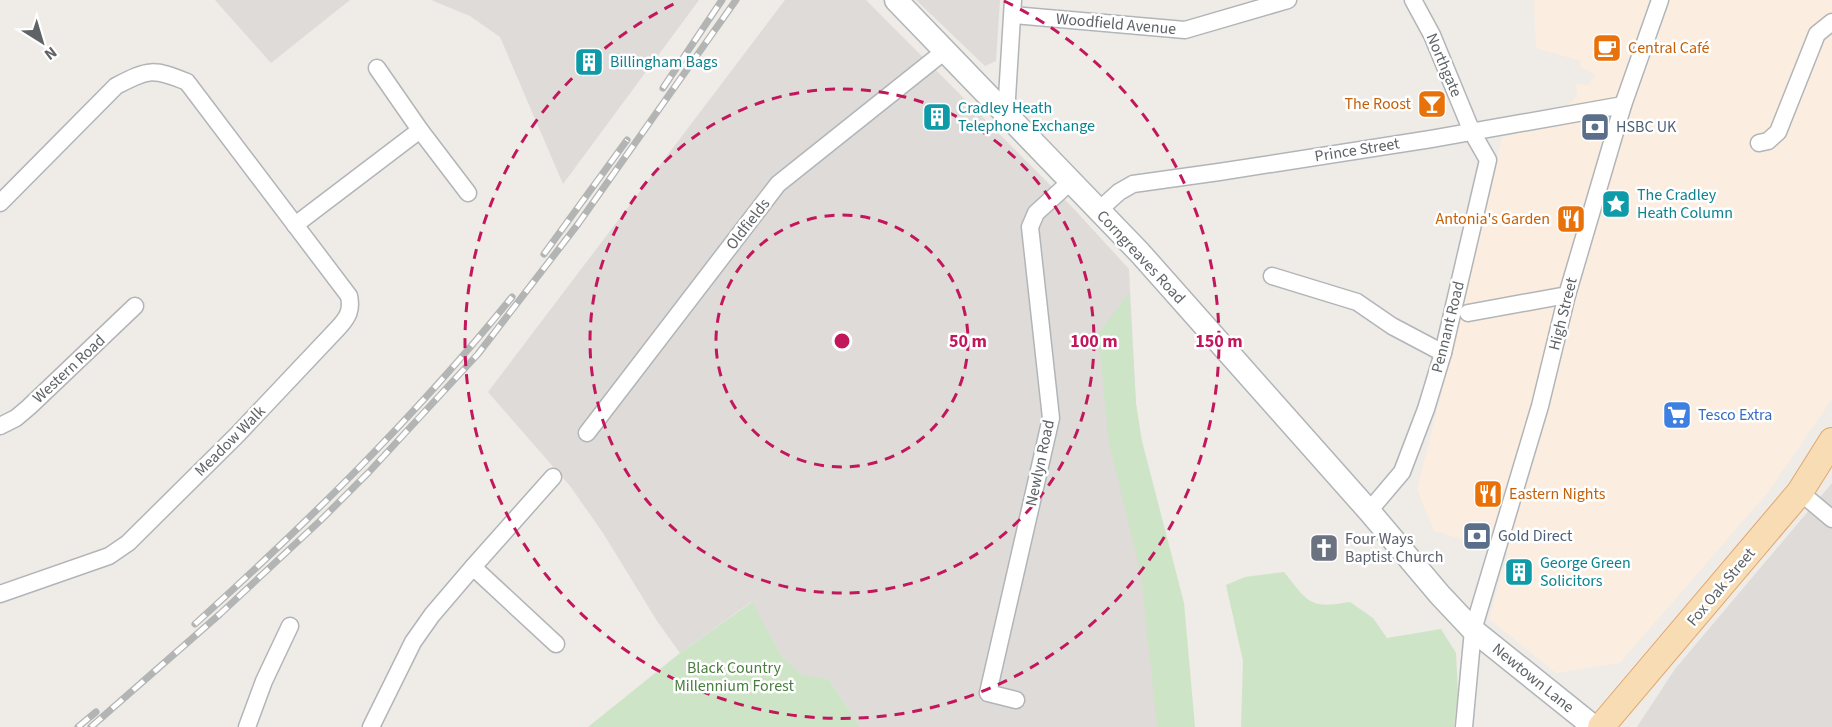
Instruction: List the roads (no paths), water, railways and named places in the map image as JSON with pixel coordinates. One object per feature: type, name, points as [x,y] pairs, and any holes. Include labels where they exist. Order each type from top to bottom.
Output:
[{"type":"main road","name":"Corngreaves Road","points":[[896,0],[1140,253],[1473,630]]},
{"type":"main road","name":"Fox Oak Street","points":[[1601,727],[1800,492],[1832,441]]},
{"type":"main road","name":"Newtown Lane","points":[[1473,630],[1594,727]]},
{"type":"street","name":"Woodfield Avenue","points":[[1013,7],[1185,30],[1288,0]]},
{"type":"street","name":"Northgate","points":[[1413,0],[1432,35],[1473,132]]},
{"type":"street","name":"High Street","points":[[1473,630],[1540,406],[1567,296],[1623,105],[1660,0]]},
{"type":"street","points":[[1006,114],[1013,7]]},
{"type":"street","points":[[1759,143],[1768,141],[1778,132],[1817,34],[1832,22]]},
{"type":"street","name":"Oldfields","points":[[587,433],[778,184],[946,50]]},
{"type":"street","points":[[376,68],[468,193]]},
{"type":"street","name":"Meadow Walk","points":[[0,203],[116,86],[140,74],[158,71],[187,82],[349,296],[350,310],[346,319],[237,435],[128,543],[109,556],[0,594]]},
{"type":"street","name":"Prince Street","points":[[1098,211],[1119,192],[1132,184],[1473,132],[1623,105]]},
{"type":"street","points":[[295,225],[420,130]]},
{"type":"street","name":"Pennant Road","points":[[1369,511],[1402,472],[1426,409],[1443,353],[1488,160],[1473,132]]},
{"type":"street","name":"Newlyn Road","points":[[1016,700],[988,693],[1051,418],[1030,227],[1036,213],[1070,182]]},
{"type":"street","points":[[1272,276],[1357,302],[1392,326],[1443,353]]},
{"type":"street","points":[[1468,313],[1567,296]]},
{"type":"street","name":"Western Road","points":[[0,426],[16,418],[29,407],[135,306]]},
{"type":"street","points":[[371,727],[413,642],[432,615],[553,477]]},
{"type":"street","points":[[1800,492],[1832,519]]},
{"type":"street","points":[[473,567],[556,644]]},
{"type":"street","points":[[247,727],[264,681],[290,626]]},
{"type":"street","points":[[1464,727],[1473,630]]},
{"type":"street","points":[[1469,727],[1478,649],[1473,630]]},
{"type":"railway","points":[[663,88],[722,0]]},
{"type":"railway","points":[[91,727],[220,614],[322,519],[369,472],[478,354],[578,224],[736,0]]},
{"type":"railway","points":[[544,254],[627,140]]},
{"type":"railway","points":[[195,624],[279,547],[360,467],[438,384],[512,297]]},
{"type":"railway","points":[[78,727],[96,712]]},
{"type":"place","name":"Central Café","points":[[1607,48]]},
{"type":"place","name":"Billingham Bags","points":[[589,62]]},
{"type":"place","name":"The Roost","points":[[1432,104]]},
{"type":"place","name":"Cradley Heath Telephone Exchange","points":[[937,117]]},
{"type":"place","name":"HSBC UK","points":[[1595,127]]},
{"type":"place","name":"The Cradley Heath Column","points":[[1616,204]]},
{"type":"place","name":"Antonia's Garden","points":[[1571,219]]},
{"type":"place","name":"Tesco Extra","points":[[1677,415]]},
{"type":"place","name":"Eastern Nights","points":[[1488,494]]},
{"type":"place","name":"Gold Direct","points":[[1477,536]]},
{"type":"place","name":"Four Ways Baptist Church","points":[[1324,548]]},
{"type":"place","name":"George Green Solicitors","points":[[1519,572]]},
{"type":"park label","name":"Black Country Millennium Forest","points":[[734,677]]}]
